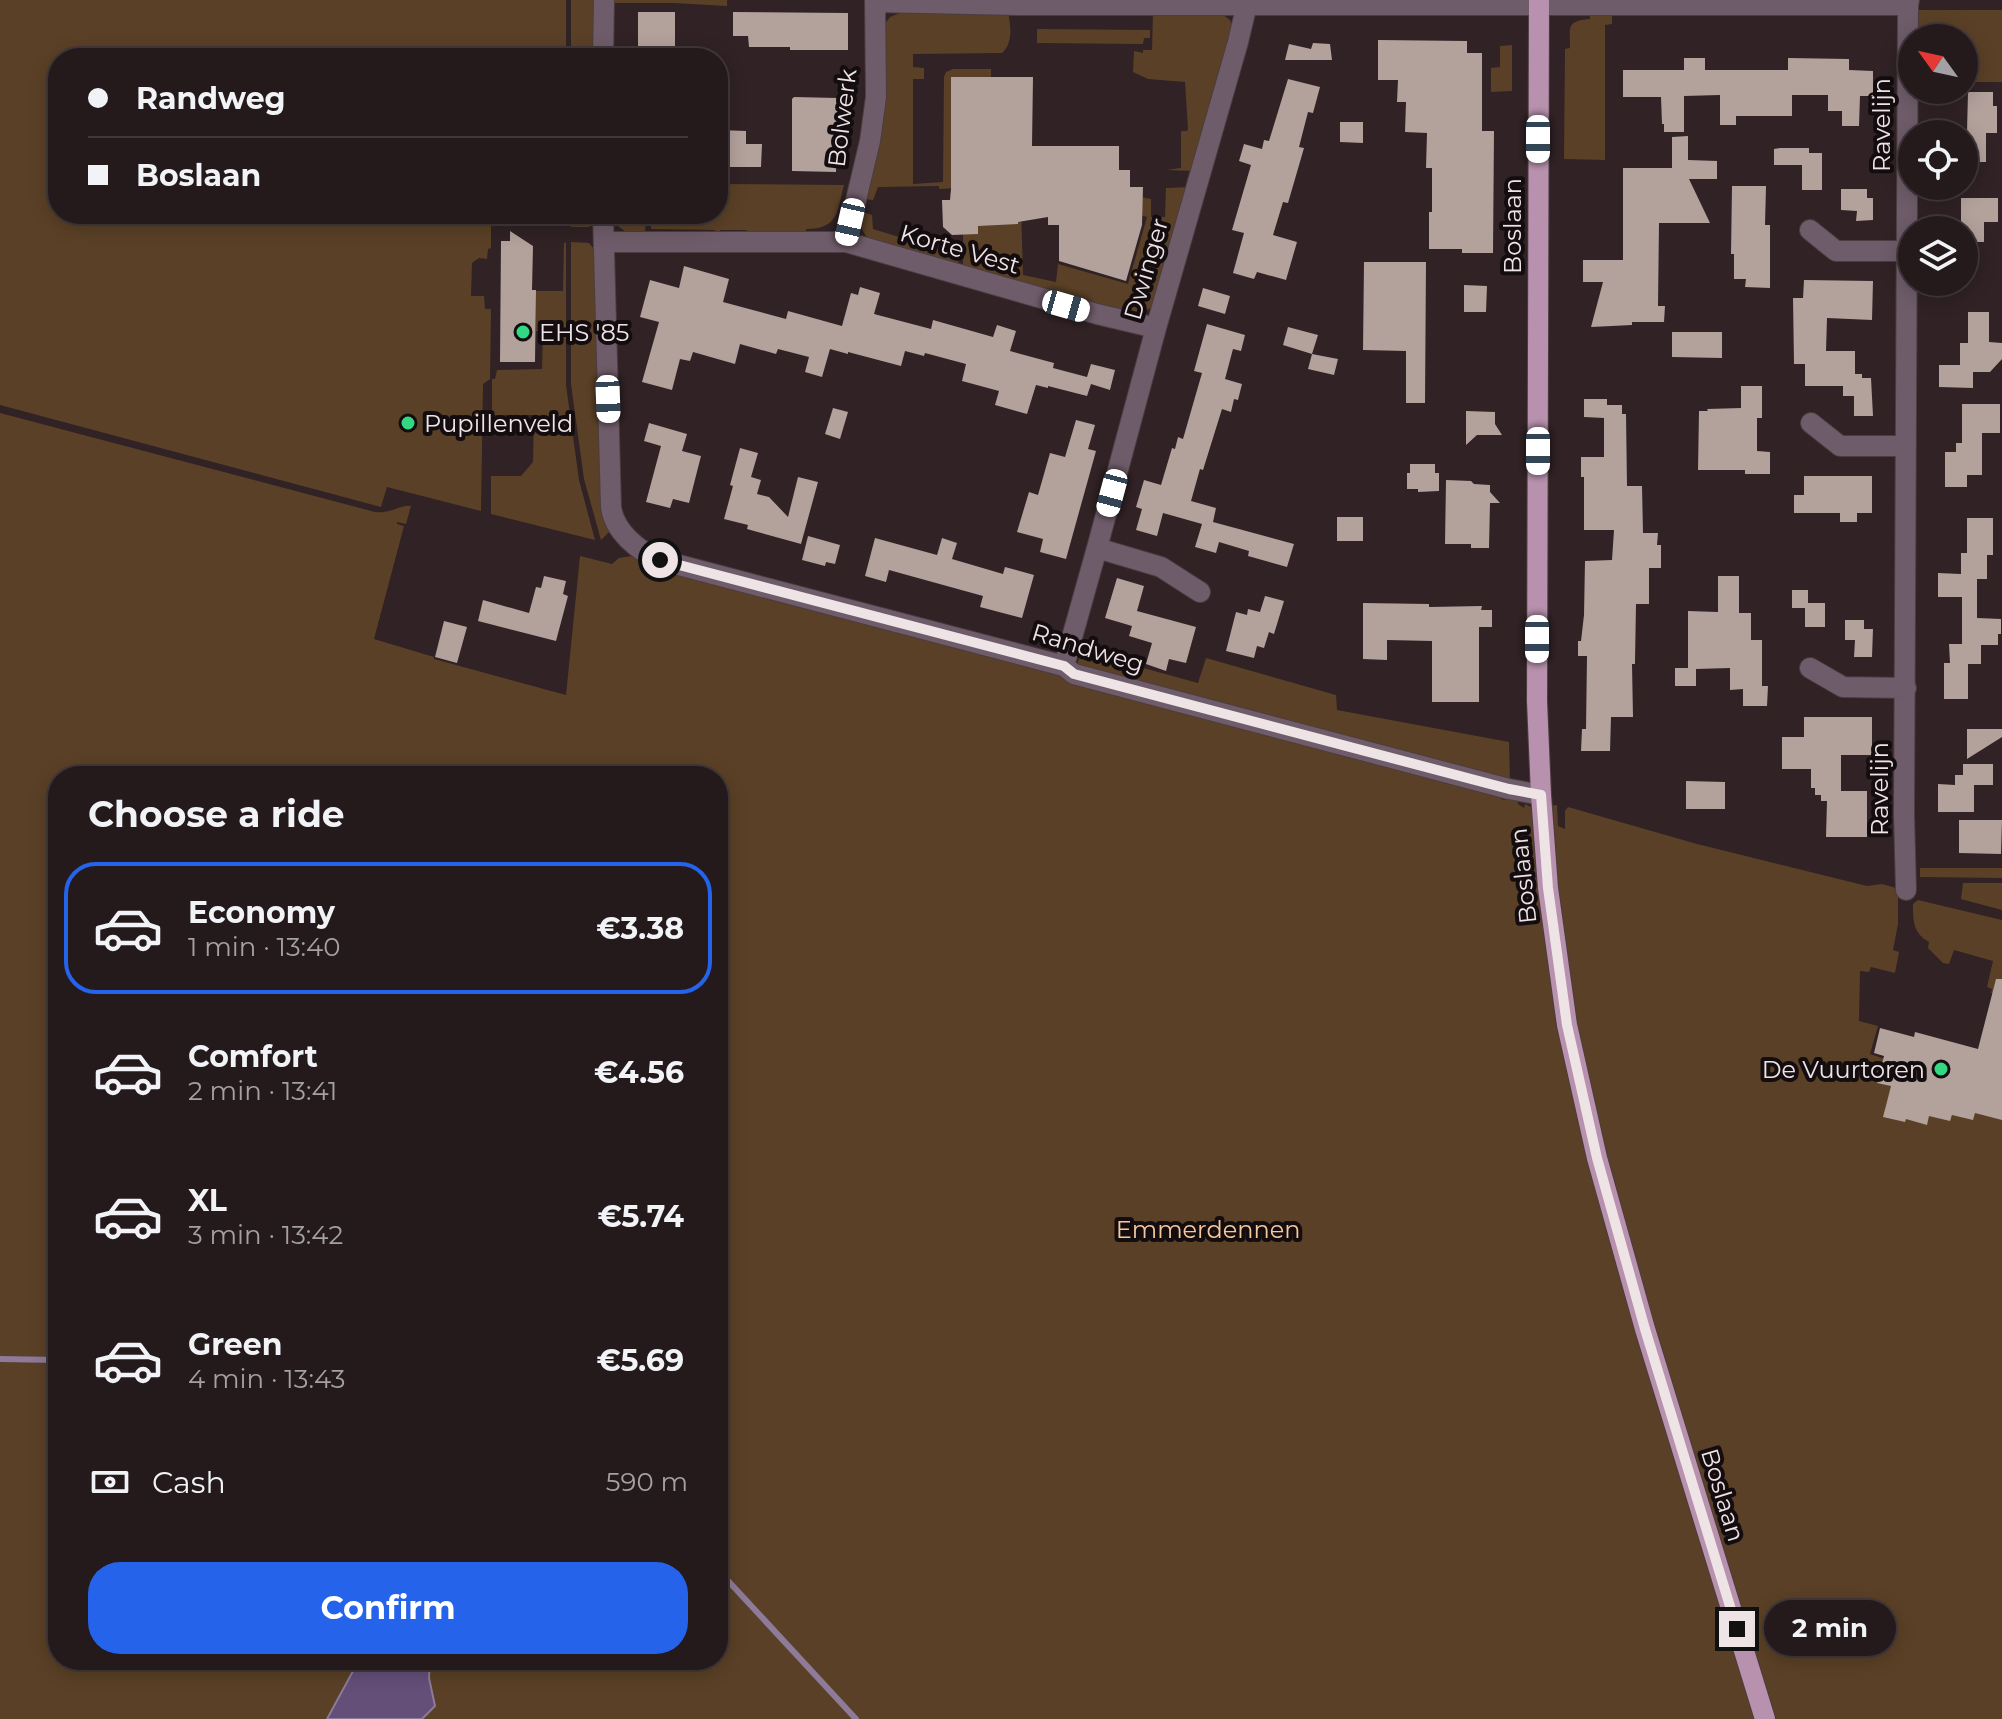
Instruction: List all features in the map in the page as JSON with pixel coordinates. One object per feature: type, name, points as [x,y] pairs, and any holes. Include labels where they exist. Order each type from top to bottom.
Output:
[{"type":"main road","name":"Boslaan","points":[[1539,3],[1537,701],[1548,888],[1567,1025],[1597,1158],[1645,1329],[1765,1719]]},
{"type":"street","points":[[603,48],[604,0]]},
{"type":"street","points":[[875,1],[1018,5],[1248,2],[1908,3]]},
{"type":"street","name":"Bolwerk","points":[[846,242],[870,141],[876,97],[875,1]]},
{"type":"street","name":"Dwinger","points":[[1064,666],[1248,2]]},
{"type":"street","name":"Ravelijn","points":[[1907,216],[1908,3]]},
{"type":"street","points":[[603,224],[604,242]]},
{"type":"street","points":[[1810,230],[1836,251],[1898,251]]},
{"type":"street","name":"Korte Vest","points":[[604,242],[846,242],[1156,328]]},
{"type":"street","name":"Randweg","points":[[604,242],[612,517],[638,548],[660,560],[1064,666],[1074,674],[1541,795]]},
{"type":"street","name":"Ravelijn","points":[[1906,890],[1907,296]]},
{"type":"street","points":[[1811,423],[1840,446],[1906,446]]},
{"type":"street","points":[[1097,548],[1161,567],[1200,592]]},
{"type":"street","points":[[1810,668],[1843,687],[1906,688]]},
{"type":"green space","points":[[0,0],[566,0],[566,48],[48,48],[48,224],[491,224],[491,248],[488,249],[487,259],[479,258],[472,263],[471,296],[484,296],[485,309],[491,309],[490,379],[483,384],[481,511],[387,487],[381,507],[0,405]]},
{"type":"green space","points":[[571,0],[596,0],[595,48],[571,48]]},
{"type":"green space","points":[[611,0],[727,0],[727,6],[612,3]]},
{"type":"green space","points":[[1919,10],[2002,10],[2002,82],[1978,82],[1978,24],[1917,24]]},
{"type":"green space","points":[[905,11],[1008,12],[1010,40],[1002,53],[913,54],[913,67],[924,68],[924,79],[913,79],[913,184],[943,182],[946,72],[953,69],[991,69],[991,77],[951,77],[951,167],[1020,174],[1023,275],[1056,282],[1058,264],[1128,284],[1147,217],[1140,215],[1140,197],[1151,199],[1151,217],[1165,217],[1166,188],[1190,187],[1153,307],[1136,315],[963,269],[963,234],[978,234],[978,226],[956,188],[878,187],[873,200],[865,199],[884,25],[890,17]]},
{"type":"green space","points":[[1153,12],[1223,15],[1230,20],[1233,28],[1195,171],[1166,170],[1181,168],[1181,131],[1188,129],[1185,82],[1148,79],[1133,72],[1134,51],[1143,53],[1143,50],[1152,50]]},
{"type":"green space","points":[[1590,14],[1612,14],[1612,24],[1605,25],[1605,160],[1564,159],[1565,49],[1570,48],[1571,26],[1577,21],[1590,19]]},
{"type":"green space","points":[[1037,29],[1150,30],[1150,38],[1144,38],[1143,44],[1037,43]]},
{"type":"green space","points":[[1512,45],[1512,91],[1491,92],[1491,68],[1500,67],[1500,46]]},
{"type":"green space","points":[[728,184],[844,185],[835,217],[825,226],[806,229],[806,235],[752,235],[746,230],[720,230],[716,235],[715,230],[651,229],[651,224],[728,224]]},
{"type":"green space","points":[[860,211],[872,215],[873,229],[958,255],[959,268],[867,238],[859,224]]},
{"type":"green space","points":[[571,224],[591,224],[589,227],[571,227]]},
{"type":"green space","points":[[646,224],[645,235],[624,230],[617,225]]},
{"type":"green space","points":[[566,242],[566,385],[579,480],[595,540],[491,514],[491,476],[521,476],[533,462],[534,415],[492,415],[492,379],[495,379],[497,370],[542,369],[543,332],[536,331],[536,291],[563,291]]},
{"type":"green space","points":[[571,242],[589,243],[595,250],[610,531],[601,540],[584,479],[571,384]]},
{"type":"green space","name":"Emmerdennen","points":[[0,413],[375,512],[411,506],[406,524],[397,522],[404,526],[374,639],[566,695],[580,556],[612,564],[619,558],[632,556],[1502,793],[1501,799],[1517,799],[1518,804],[1524,808],[1525,804],[1531,807],[1531,811],[1549,821],[1549,806],[1557,805],[1558,826],[1565,829],[1565,811],[1568,807],[1697,844],[1867,886],[1882,884],[1896,888],[1898,924],[1893,950],[1899,952],[1895,973],[1871,967],[1869,972],[1860,971],[1859,1021],[1878,1026],[1870,1054],[1885,1059],[1892,1084],[1885,1109],[1924,1120],[1927,1111],[1951,1118],[1953,1113],[1975,1103],[2002,1111],[2002,1719],[0,1719]]},
{"type":"green space","points":[[1081,651],[1198,683],[1206,658],[1336,695],[1337,710],[1509,742],[1510,782],[1077,665]]},
{"type":"green space","points":[[1920,868],[2002,868],[2002,878],[1920,877]]},
{"type":"green space","points":[[1963,883],[2002,883],[2002,910],[1961,899]]},
{"type":"green space","points":[[1918,900],[2002,920],[2002,996],[1991,993],[1992,989],[1987,987],[1993,961],[1954,950],[1949,964],[1943,963],[1928,948],[1929,942],[1917,931],[1914,921],[1913,904]]},
{"type":"shaded area","points":[[354,1670],[429,1670],[435,1706],[422,1719],[327,1719]]},
{"type":"building","points":[[638,12],[675,12],[675,48],[638,48]]},
{"type":"building","points":[[733,12],[848,13],[848,50],[749,47],[748,36],[733,36]]},
{"type":"building","points":[[1378,40],[1467,41],[1467,53],[1482,53],[1482,131],[1494,131],[1493,253],[1429,249],[1432,168],[1426,168],[1427,133],[1405,132],[1406,102],[1397,102],[1398,80],[1378,80]]},
{"type":"building","points":[[1313,43],[1330,44],[1332,60],[1285,60],[1289,44],[1311,49]]},
{"type":"building","points":[[1684,58],[1705,58],[1705,70],[1788,70],[1788,58],[1849,59],[1849,70],[1873,71],[1873,96],[1860,96],[1859,126],[1842,126],[1842,111],[1828,111],[1828,95],[1792,95],[1792,116],[1736,116],[1736,125],[1720,125],[1720,95],[1684,96],[1684,132],[1664,132],[1661,97],[1623,97],[1623,70],[1684,70]]},
{"type":"building","points":[[951,77],[1033,77],[1032,146],[1119,146],[1119,170],[1130,170],[1130,187],[1143,187],[1142,225],[1126,281],[1059,261],[1059,225],[1048,225],[1048,217],[1018,224],[978,226],[978,234],[952,235],[943,227],[942,200],[950,200],[951,189]]},
{"type":"building","points":[[1288,79],[1320,87],[1313,113],[1308,112],[1299,147],[1304,148],[1288,203],[1283,202],[1273,235],[1297,242],[1286,280],[1257,272],[1254,279],[1233,273],[1244,233],[1232,230],[1251,165],[1239,161],[1244,144],[1262,149],[1264,140],[1269,141]]},
{"type":"building","points":[[1978,92],[1993,92],[1993,106],[1997,106],[1997,133],[1986,133],[1986,162],[1978,162],[1978,120],[1967,120],[1968,104],[1978,104]]},
{"type":"building","points":[[794,97],[838,98],[836,172],[792,171]]},
{"type":"building","points":[[1340,122],[1363,122],[1363,143],[1340,142]]},
{"type":"building","points":[[728,130],[746,131],[746,144],[762,144],[761,167],[728,167]]},
{"type":"building","points":[[1688,136],[1688,160],[1717,161],[1717,179],[1689,179],[1710,223],[1659,223],[1658,306],[1665,306],[1664,322],[1591,327],[1603,282],[1583,282],[1583,260],[1623,260],[1623,168],[1672,168],[1672,137]]},
{"type":"building","points":[[1809,148],[1809,153],[1822,153],[1822,190],[1802,190],[1802,165],[1774,165],[1774,149]]},
{"type":"building","points":[[1732,186],[1766,186],[1765,225],[1770,225],[1770,288],[1745,287],[1746,279],[1734,279],[1734,254],[1731,254]]},
{"type":"building","points":[[1841,189],[1867,189],[1867,198],[1873,198],[1873,220],[1856,221],[1857,211],[1841,210]]},
{"type":"building","points":[[1998,198],[1998,222],[1984,222],[1984,242],[1978,242],[1978,216],[1961,216],[1961,200]]},
{"type":"building","points":[[510,231],[533,246],[535,362],[500,362],[501,241],[510,241]]},
{"type":"building","points":[[1364,262],[1426,262],[1425,403],[1406,403],[1406,351],[1363,350]]},
{"type":"building","points":[[684,266],[729,279],[723,302],[786,319],[788,311],[842,326],[851,293],[858,295],[860,287],[880,293],[874,314],[931,329],[933,320],[993,337],[997,325],[1016,331],[1010,351],[1054,363],[1053,368],[1087,377],[1091,364],[1115,370],[1110,390],[1091,384],[1087,396],[1036,385],[1027,414],[995,405],[999,391],[962,381],[966,364],[925,353],[924,356],[905,351],[901,366],[830,349],[822,377],[805,372],[809,357],[778,349],[776,354],[740,344],[735,364],[693,352],[690,361],[680,359],[672,390],[642,382],[659,322],[640,317],[650,280],[679,288]]},
{"type":"building","points":[[1804,280],[1873,281],[1872,320],[1827,318],[1826,351],[1855,351],[1855,374],[1871,378],[1873,416],[1854,416],[1854,396],[1843,396],[1843,386],[1805,386],[1805,364],[1794,364],[1793,298],[1803,298]]},
{"type":"building","points":[[1464,285],[1487,286],[1486,312],[1464,312]]},
{"type":"building","points":[[1203,288],[1230,296],[1225,314],[1198,306]]},
{"type":"building","points":[[1968,312],[1989,312],[1989,342],[2002,343],[2002,359],[1990,372],[1973,372],[1973,388],[1939,387],[1939,365],[1960,365],[1960,343],[1968,343]]},
{"type":"building","points":[[1207,324],[1245,335],[1241,351],[1233,349],[1225,379],[1242,384],[1231,412],[1222,409],[1191,501],[1216,508],[1213,522],[1294,544],[1287,567],[1248,556],[1249,551],[1219,542],[1216,553],[1195,547],[1202,524],[1163,513],[1157,536],[1136,530],[1142,509],[1136,507],[1144,480],[1161,485],[1172,448],[1175,449],[1178,437],[1183,439],[1202,373],[1194,371]]},
{"type":"building","points":[[1288,327],[1318,335],[1312,354],[1283,345]]},
{"type":"building","points":[[1672,332],[1722,332],[1722,358],[1672,357]]},
{"type":"building","points":[[1312,354],[1338,359],[1334,375],[1308,369]]},
{"type":"building","points":[[1741,386],[1762,386],[1762,418],[1757,418],[1757,451],[1770,452],[1770,474],[1745,474],[1745,470],[1698,470],[1699,411],[1741,408]]},
{"type":"building","points":[[1584,399],[1607,399],[1607,405],[1622,405],[1622,414],[1626,414],[1627,486],[1642,486],[1643,533],[1658,533],[1657,545],[1661,545],[1661,568],[1649,568],[1649,604],[1636,604],[1635,664],[1632,664],[1633,717],[1611,717],[1610,751],[1581,751],[1582,729],[1586,729],[1587,656],[1578,656],[1578,641],[1581,641],[1584,615],[1585,561],[1612,560],[1614,530],[1584,530],[1581,457],[1604,457],[1604,418],[1584,417]]},
{"type":"building","points":[[1962,404],[2000,404],[2000,433],[1982,433],[1982,475],[1967,475],[1967,487],[1945,487],[1945,452],[1956,452],[1956,443],[1962,443]]},
{"type":"building","points":[[833,408],[848,412],[840,439],[825,434]]},
{"type":"building","points":[[1466,411],[1495,412],[1495,424],[1502,435],[1477,435],[1466,445]]},
{"type":"building","points":[[1076,420],[1095,425],[1088,449],[1096,451],[1066,559],[1040,552],[1043,539],[1017,532],[1029,492],[1038,495],[1050,453],[1065,457]]},
{"type":"building","points":[[649,423],[687,434],[682,451],[701,456],[689,503],[673,499],[670,508],[646,502],[661,446],[644,441]]},
{"type":"building","points":[[740,448],[758,453],[751,477],[761,480],[757,494],[769,497],[788,517],[798,477],[818,482],[801,544],[747,529],[748,525],[724,519]]},
{"type":"building","points":[[1410,464],[1435,464],[1435,473],[1439,473],[1439,491],[1407,489]]},
{"type":"building","points":[[1804,476],[1872,476],[1872,513],[1857,513],[1857,522],[1840,522],[1840,513],[1794,513],[1794,495],[1804,495]]},
{"type":"building","points":[[1446,480],[1490,485],[1490,492],[1500,503],[1490,503],[1489,548],[1445,544]]},
{"type":"building","points":[[1337,517],[1363,517],[1363,541],[1337,541]]},
{"type":"building","points":[[1967,518],[1993,518],[1993,555],[1987,555],[1987,579],[1977,579],[1977,618],[2001,619],[2001,634],[1998,634],[1998,645],[1981,645],[1981,664],[1968,664],[1968,699],[1944,699],[1944,663],[1950,663],[1949,644],[1962,644],[1962,597],[1938,597],[1938,573],[1961,574],[1961,553],[1967,553]]},
{"type":"building","points":[[808,536],[840,545],[835,564],[826,562],[825,566],[802,560]]},
{"type":"building","points":[[875,538],[937,555],[942,538],[957,543],[952,559],[1003,574],[1005,567],[1034,575],[1022,618],[980,607],[983,596],[889,570],[886,582],[865,576]]},
{"type":"building","points":[[544,576],[566,581],[563,594],[568,596],[556,641],[478,621],[483,600],[529,613],[536,587],[541,588]]},
{"type":"building","points":[[1718,576],[1739,576],[1739,613],[1751,613],[1751,640],[1762,640],[1762,686],[1768,686],[1767,706],[1743,706],[1743,689],[1730,690],[1730,668],[1696,669],[1696,686],[1675,686],[1675,668],[1688,668],[1688,611],[1718,612]]},
{"type":"building","points":[[1117,578],[1144,586],[1137,611],[1196,627],[1186,663],[1169,659],[1166,671],[1146,664],[1152,643],[1129,636],[1132,626],[1105,618]]},
{"type":"building","points":[[1792,590],[1808,590],[1808,603],[1825,603],[1825,627],[1805,627],[1805,608],[1792,608]]},
{"type":"building","points":[[1265,596],[1284,601],[1274,634],[1269,632],[1264,648],[1257,646],[1254,658],[1226,651],[1236,612],[1247,615],[1248,609],[1260,612]]},
{"type":"building","points":[[1363,603],[1482,606],[1481,610],[1492,610],[1492,627],[1479,627],[1479,702],[1432,702],[1432,641],[1387,640],[1387,660],[1363,659]]},
{"type":"building","points":[[1845,620],[1864,620],[1864,629],[1873,629],[1872,657],[1854,657],[1855,640],[1845,640]]},
{"type":"building","points":[[444,621],[467,627],[457,663],[435,657]]},
{"type":"building","points":[[1804,717],[1872,717],[1872,755],[1841,755],[1841,791],[1867,791],[1867,837],[1826,837],[1827,801],[1821,801],[1821,795],[1815,795],[1815,788],[1811,788],[1811,769],[1782,769],[1782,737],[1804,737]]},
{"type":"building","points":[[1967,729],[2002,729],[2002,737],[1967,759]]},
{"type":"building","points":[[1963,764],[1993,764],[1993,785],[1974,785],[1974,812],[1938,812],[1938,784],[1955,785],[1955,775],[1963,775]]},
{"type":"building","points":[[1686,781],[1725,782],[1725,809],[1686,809]]},
{"type":"building","points":[[1959,820],[2002,820],[2001,854],[1959,853]]},
{"type":"building","name":"De Vuurtoren","points":[[1996,979],[2002,979],[2002,1120],[1975,1113],[1973,1120],[1952,1115],[1950,1121],[1929,1116],[1927,1125],[1883,1117],[1891,1086],[1877,1083],[1884,1056],[1874,1053],[1880,1028],[1914,1037],[1915,1032],[1978,1049]]},
{"type":"waterway","points":[[0,1359],[48,1360]]},
{"type":"waterway","points":[[728,1581],[856,1719]]},
{"type":"place","name":"EHS '85","points":[[523,332]]},
{"type":"place","name":"Pupillenveld","points":[[408,423]]},
{"type":"place","name":"De Vuurtoren","points":[[1941,1069]]},
{"type":"route","points":[[660,560],[1064,666],[1074,674],[1541,795],[1548,888],[1567,1025],[1597,1158],[1645,1329],[1737,1629]]}]
